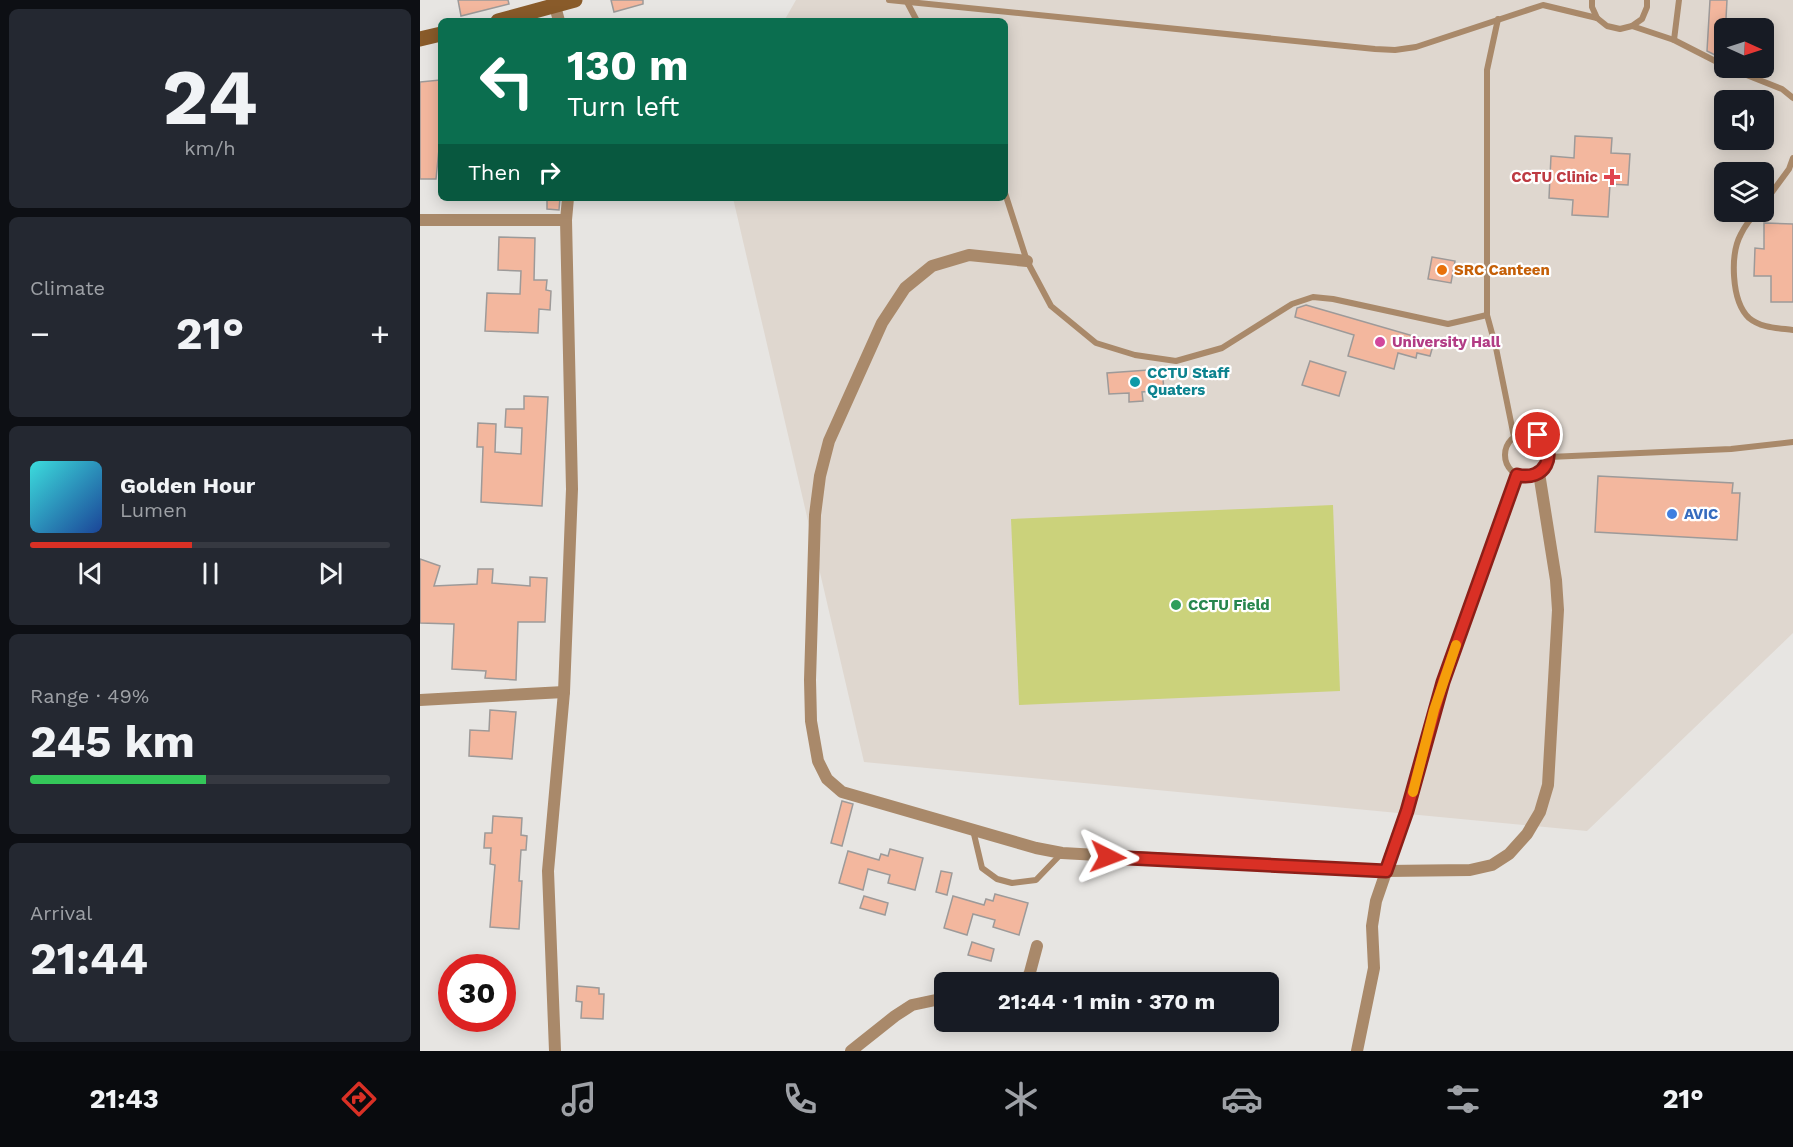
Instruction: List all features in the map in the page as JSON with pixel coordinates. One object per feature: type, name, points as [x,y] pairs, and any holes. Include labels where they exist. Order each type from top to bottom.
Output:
[{"type":"street","points":[[523,18],[557,14],[575,0]]},
{"type":"street","points":[[420,39],[438,35]]},
{"type":"street","points":[[555,1051],[548,871],[564,692],[572,489],[566,220],[568,201]]},
{"type":"street","points":[[420,220],[566,220]]},
{"type":"street","points":[[1027,261],[969,255],[932,266],[905,288],[882,323],[829,441],[814,515],[811,721],[818,761],[827,779],[842,792],[1036,848],[1062,853],[1386,871],[1470,870],[1492,865],[1509,854],[1527,834],[1540,812],[1548,785],[1558,610],[1556,580],[1539,473]]},
{"type":"street","points":[[1357,1051],[1374,968],[1372,926],[1376,901],[1407,811],[1440,691],[1517,475]]},
{"type":"street","points":[[420,700],[564,692]]},
{"type":"street","points":[[1030,972],[1037,946]]},
{"type":"street","points":[[851,1051],[912,1005],[934,1000]]},
{"type":"lane","points":[[889,0],[1395,50],[1416,46],[1555,0]]},
{"type":"lane","points":[[1592,0],[1592,7],[1597,18]]},
{"type":"lane","points":[[1543,5],[1597,18],[1607,26],[1620,29],[1632,26],[1642,19],[1647,0]]},
{"type":"lane","points":[[1674,40],[1679,0]]},
{"type":"lane","points":[[907,2],[915,18]]},
{"type":"lane","points":[[1498,19],[1487,70],[1487,315],[1514,437]]},
{"type":"lane","points":[[1632,26],[1674,40],[1714,60]]},
{"type":"lane","points":[[1754,78],[1782,89],[1793,98]]},
{"type":"lane","points":[[1774,189],[1793,158]]},
{"type":"lane","points":[[1008,201],[1027,261],[1051,306],[1096,343],[1135,355],[1176,361],[1222,348],[1292,304],[1313,297],[1333,299],[1448,324],[1487,315]]},
{"type":"lane","points":[[1750,222],[1740,236],[1735,254],[1734,283],[1738,301],[1749,317],[1766,327],[1793,330]]},
{"type":"lane","points":[[1521,433],[1530,433],[1538,435],[1544,441],[1548,449],[1548,457],[1544,468],[1539,473],[1532,476],[1517,475],[1511,470],[1505,457],[1505,449],[1514,437],[1521,433]]},
{"type":"lane","points":[[1548,457],[1731,449],[1793,442]]},
{"type":"lane","points":[[973,830],[982,868],[996,879],[1012,883],[1036,880],[1062,853]]},
{"type":"shaded area","points":[[796,0],[1793,0],[1793,633],[1587,831],[864,762],[734,201],[1008,201],[1008,18],[786,18]]},
{"type":"green space","name":"CCTU Field","points":[[1333,505],[1340,691],[1019,705],[1011,519]]},
{"type":"building","points":[[458,0],[508,0],[509,4],[461,16]]},
{"type":"building","points":[[611,0],[643,0],[643,4],[614,12]]},
{"type":"building","points":[[1710,0],[1727,0],[1726,18],[1714,18],[1714,54],[1707,51]]},
{"type":"building","points":[[438,80],[436,179],[420,179],[420,82]]},
{"type":"building","points":[[1575,136],[1612,138],[1611,153],[1630,154],[1628,185],[1610,184],[1608,217],[1572,215],[1573,200],[1549,198],[1551,156],[1574,158]]},
{"type":"building","points":[[547,201],[560,201],[559,210],[547,209]]},
{"type":"building","points":[[1764,223],[1793,224],[1793,302],[1771,302],[1771,276],[1754,276],[1755,248],[1764,249]]},
{"type":"building","points":[[499,237],[535,238],[534,280],[547,280],[546,290],[551,291],[550,310],[539,309],[538,333],[485,331],[487,293],[520,294],[521,271],[498,270]]},
{"type":"building","name":"SRC Canteen","points":[[1432,257],[1455,261],[1451,283],[1428,279]]},
{"type":"building","points":[[1306,305],[1434,342],[1430,356],[1417,353],[1416,358],[1398,353],[1394,369],[1348,356],[1354,335],[1295,317],[1297,308]]},
{"type":"building","points":[[1310,361],[1346,372],[1339,396],[1302,385]]},
{"type":"building","name":"CCTU Staff Quaters","points":[[1162,369],[1164,390],[1142,392],[1143,401],[1129,402],[1129,393],[1109,394],[1107,373]]},
{"type":"building","points":[[524,396],[548,397],[542,506],[481,502],[483,447],[477,447],[478,423],[496,424],[495,452],[521,454],[522,428],[505,427],[506,409],[524,409]]},
{"type":"building","points":[[1598,476],[1733,483],[1732,493],[1740,493],[1737,540],[1595,532]]},
{"type":"building","points":[[420,559],[440,566],[434,586],[477,584],[478,569],[493,569],[492,583],[530,586],[530,577],[547,578],[545,622],[518,622],[516,680],[485,678],[486,671],[452,669],[454,624],[420,623]]},
{"type":"building","points":[[490,710],[516,712],[512,759],[469,756],[470,730],[489,731]]},
{"type":"building","points":[[842,801],[853,804],[842,846],[831,843]]},
{"type":"building","points":[[493,816],[522,818],[521,835],[527,836],[526,850],[521,850],[519,929],[490,927],[495,865],[490,864],[491,848],[484,848],[485,833],[492,833]]},
{"type":"building","points":[[890,849],[923,858],[915,890],[888,883],[890,875],[868,869],[863,890],[839,883],[848,851],[879,860],[881,854],[888,856]]},
{"type":"building","points":[[941,871],[952,873],[947,895],[936,892]]},
{"type":"building","points":[[995,894],[1028,903],[1019,935],[993,927],[995,920],[973,914],[967,935],[944,928],[953,896],[984,905],[986,899],[993,901]]},
{"type":"building","points":[[864,896],[888,903],[885,915],[860,908]]},
{"type":"building","points":[[972,942],[994,949],[991,961],[968,955]]},
{"type":"building","points":[[577,986],[599,988],[599,994],[604,994],[603,1019],[581,1018],[582,1002],[576,1001]]},
{"type":"slow traffic","points":[[1413,792],[1434,710],[1456,645]]},
{"type":"place","name":"CCTU Clinic","points":[[1612,177]]},
{"type":"place","name":"SRC Canteen","points":[[1442,270]]},
{"type":"place","name":"University Hall","points":[[1380,342]]},
{"type":"place","name":"CCTU Staff Quaters","points":[[1135,382]]},
{"type":"place","name":"AVIC","points":[[1672,514]]},
{"type":"place","name":"CCTU Field","points":[[1176,605]]},
{"type":"route","points":[[1108,857],[1386,871],[1414,789],[1443,682],[1517,475],[1532,476],[1539,473],[1547,463],[1548,449],[1538,435]]}]
